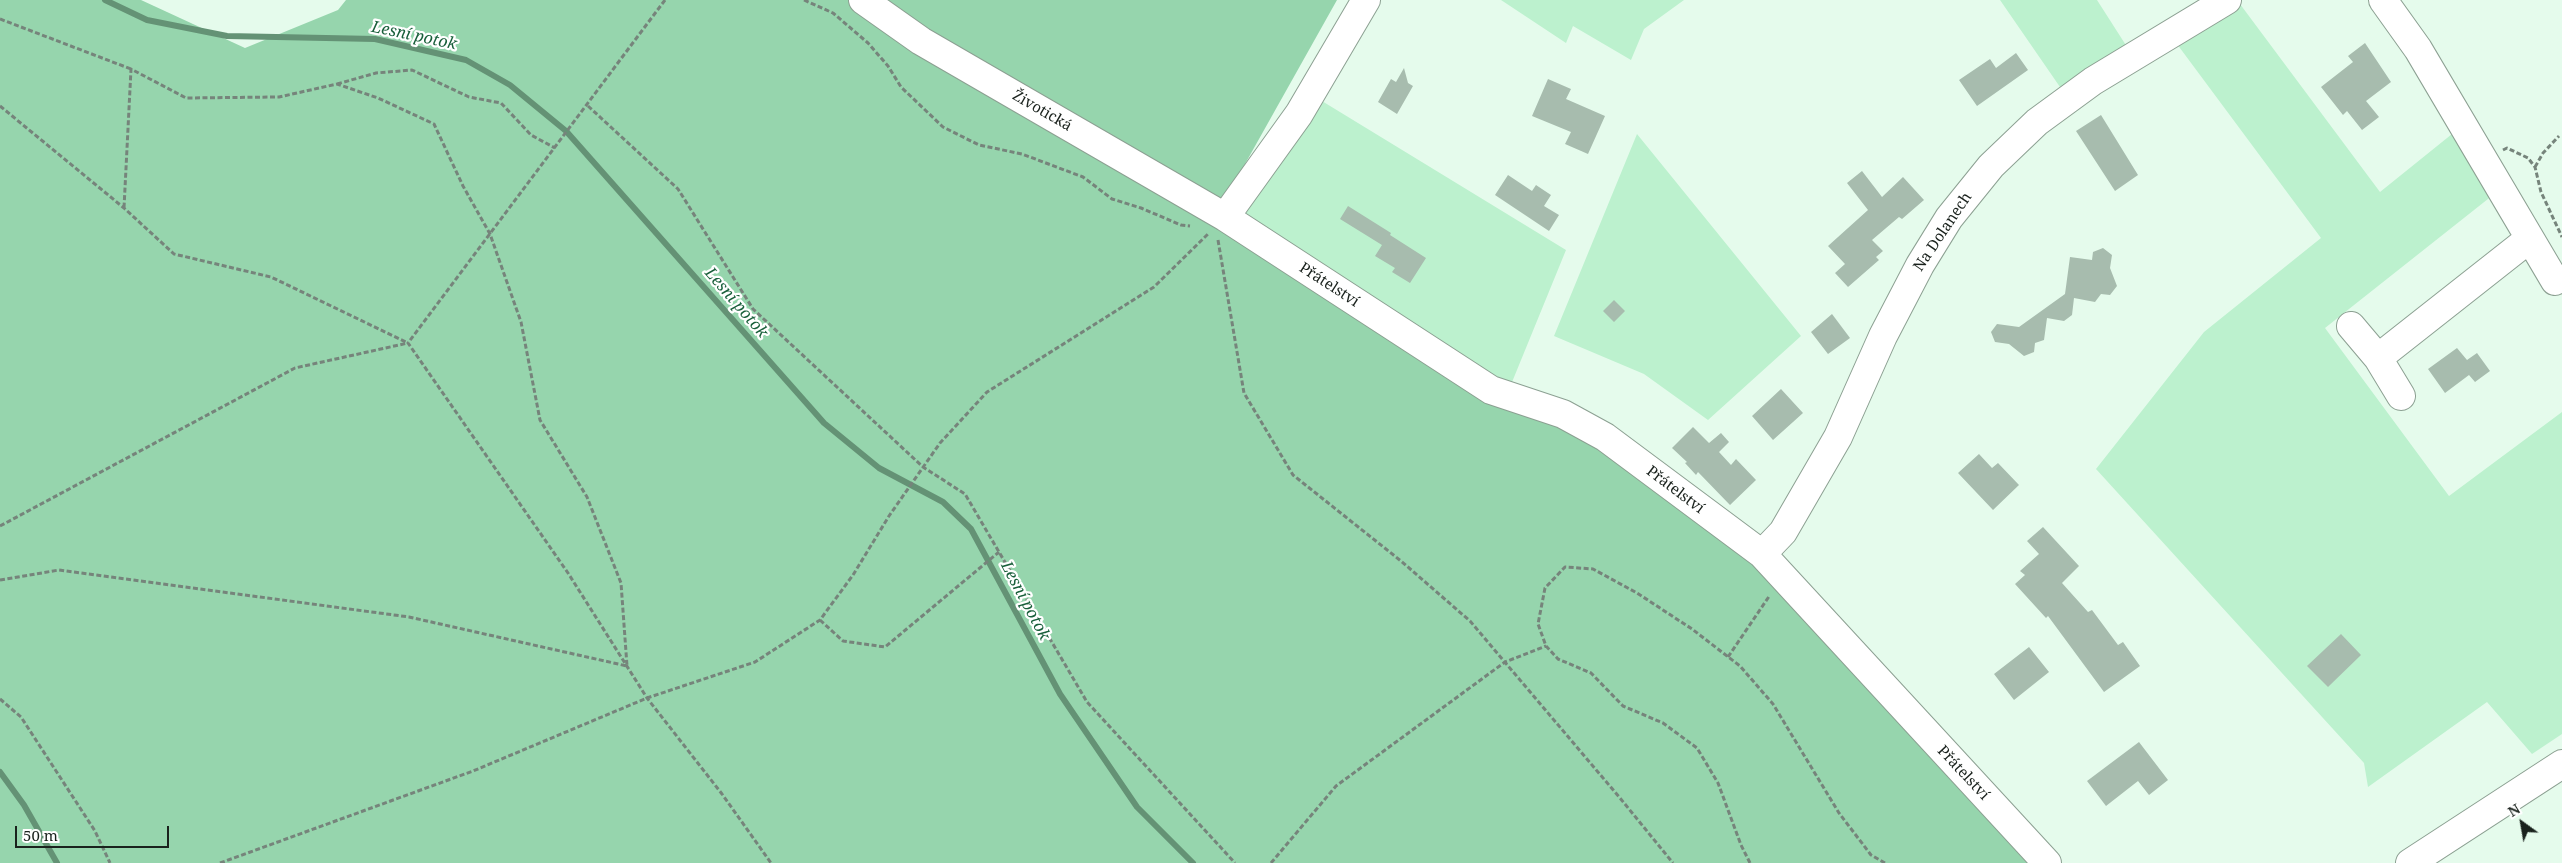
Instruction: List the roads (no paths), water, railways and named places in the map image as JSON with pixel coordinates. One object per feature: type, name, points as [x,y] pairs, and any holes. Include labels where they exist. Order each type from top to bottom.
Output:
[{"type":"street","name":"Životická","points":[[863,0],[921,41],[1218,229]]},
{"type":"street","points":[[1218,229],[1299,114],[1366,0]]},
{"type":"street","name":"Na Dolanech","points":[[1762,554],[1783,532],[1838,436],[1883,336],[1920,265],[1950,218],[1991,166],[2037,122],[2093,81],[2227,0]]},
{"type":"street","points":[[2383,0],[2418,49],[2515,210],[2529,240],[2555,281]]},
{"type":"street","name":"Přátelství","points":[[1218,229],[1491,390],[1563,414],[1605,437],[1762,554],[2048,863]]},
{"type":"street","points":[[2378,358],[2529,240]]},
{"type":"street","points":[[2351,326],[2378,358],[2401,396]]},
{"type":"street","points":[[2410,863],[2562,764]]},
{"type":"waterway","name":"Lesní potok","points":[[105,0],[147,20],[227,36],[375,39],[466,60],[510,85],[566,131],[824,423],[879,468],[943,502],[971,529],[1060,694],[1137,807],[1193,863]]},
{"type":"waterway","points":[[0,772],[24,805],[57,863]]}]
